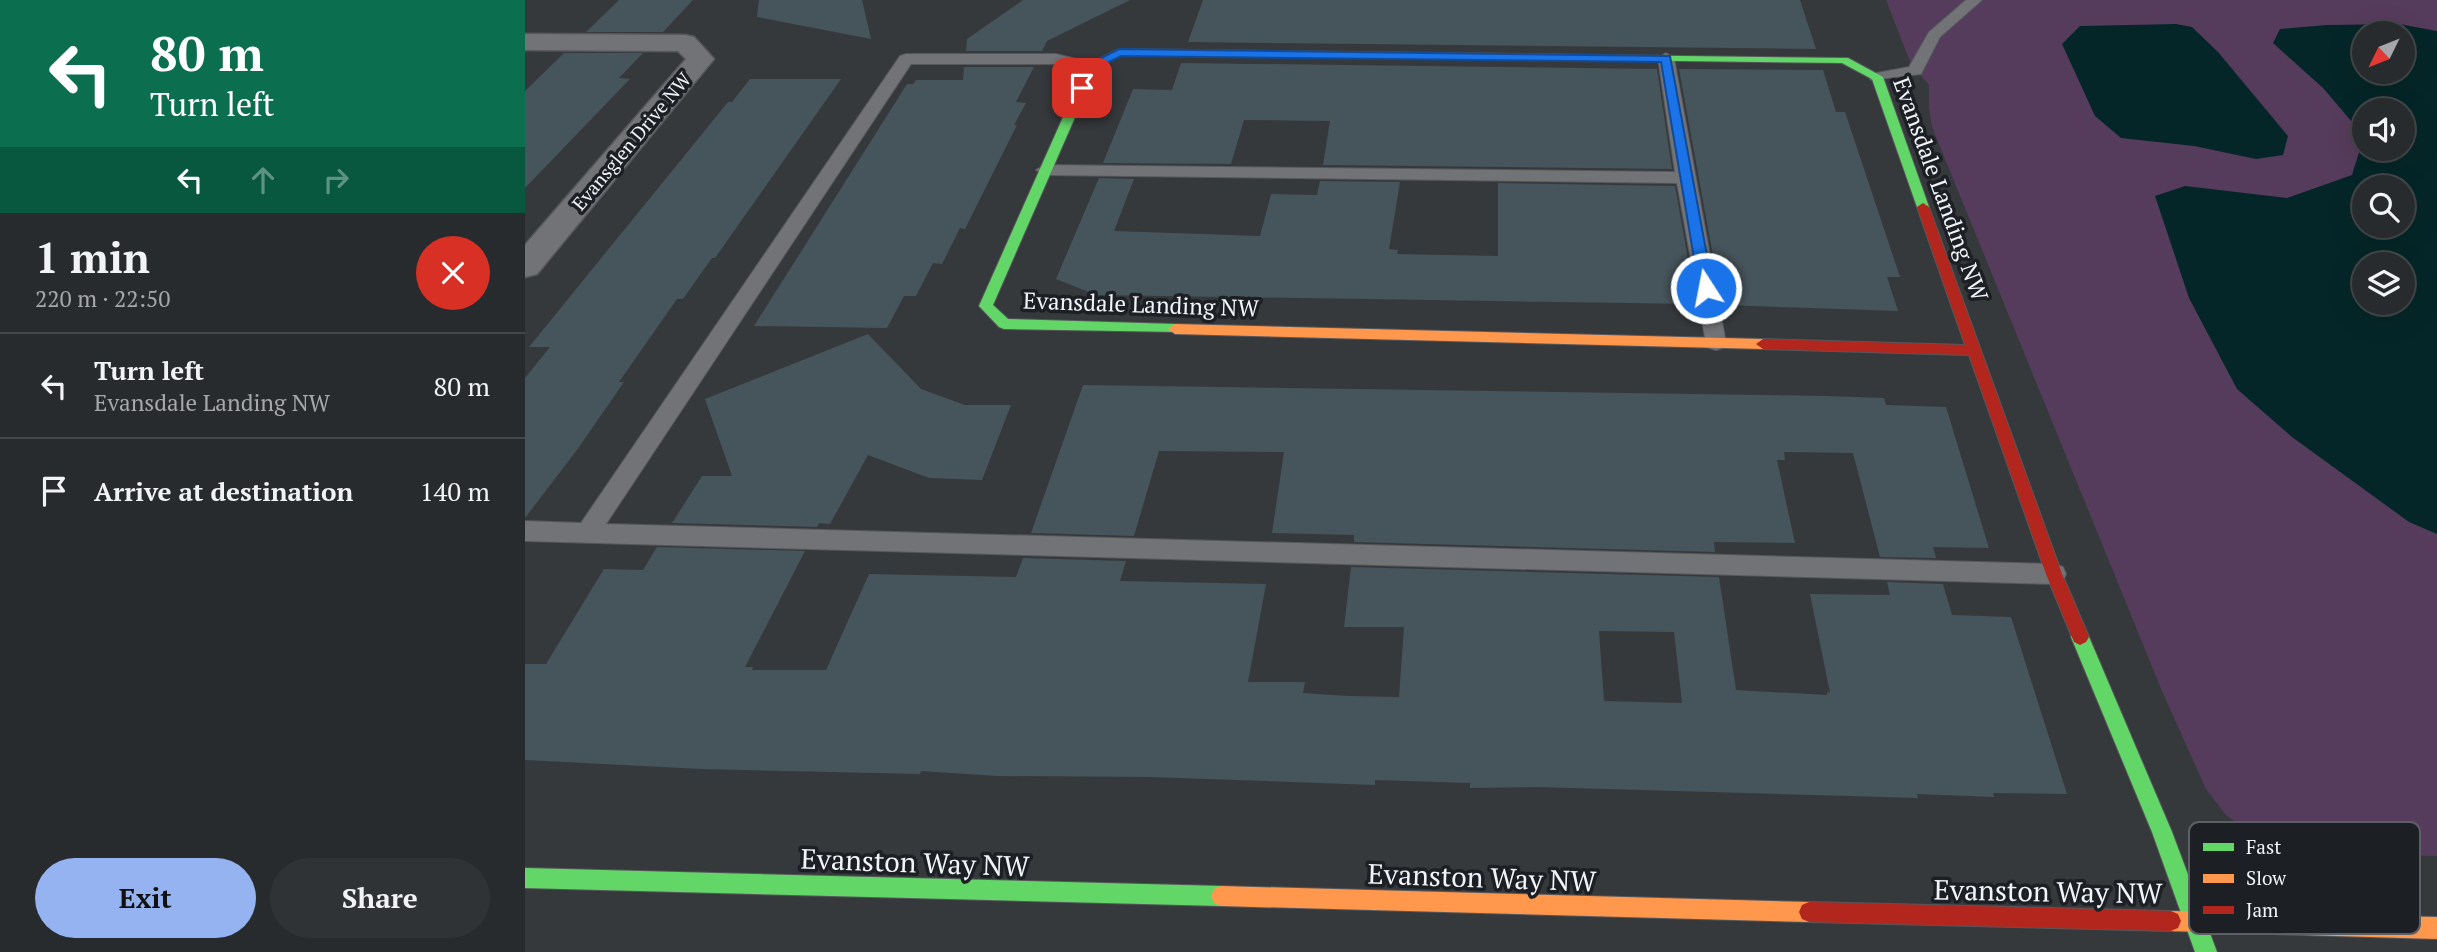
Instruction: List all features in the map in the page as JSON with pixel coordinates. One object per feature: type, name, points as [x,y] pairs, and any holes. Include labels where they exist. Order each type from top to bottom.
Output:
[{"type":"street","name":"Evansglen Drive NW","points":[[525,41],[685,43],[701,59],[525,265]]},
{"type":"street","name":"Evansdale Landing NW","points":[[1975,350],[1004,324],[986,306],[1091,67],[1119,52],[1845,60],[1877,77],[1975,350],[2054,574],[2162,832],[2189,907]]},
{"type":"street","name":"Evanston Way NW","points":[[525,878],[2189,921]]},
{"type":"street","name":"Evansdale Landing NW","points":[[2199,934],[2206,952]]},
{"type":"lane","points":[[1877,77],[1915,71],[1934,36],[1975,0]]},
{"type":"lane","points":[[1666,58],[1716,343]]},
{"type":"lane","points":[[587,533],[906,59],[1056,60],[1091,67]]},
{"type":"lane","points":[[1045,170],[1685,178]]},
{"type":"lane","points":[[525,531],[2054,574]]},
{"type":"shaded area","points":[[1886,0],[2437,0],[2437,856],[2420,856],[2420,822],[2236,822],[2226,815],[2206,789],[2162,691],[1932,127],[1929,85],[1911,64]]},
{"type":"water","points":[[2176,24],[2192,27],[2218,52],[2288,136],[2283,155],[2256,159],[2194,146],[2121,138],[2095,116],[2062,44],[2080,26]]},
{"type":"water","points":[[2352,25],[2352,84],[2415,84],[2415,27],[2437,31],[2437,534],[2409,522],[2292,437],[2237,389],[2189,298],[2155,196],[2185,186],[2287,198],[2352,175],[2356,161],[2415,161],[2415,98],[2352,98],[2352,122],[2323,88],[2273,43],[2280,29]]},
{"type":"building","points":[[619,0],[693,0],[663,32],[586,32]]},
{"type":"building","points":[[759,0],[862,0],[871,39],[757,17]]},
{"type":"building","points":[[1023,0],[1130,0],[1047,41],[1042,51],[966,51],[967,39]]},
{"type":"building","points":[[1203,0],[1800,0],[1816,49],[1188,42]]},
{"type":"building","points":[[564,53],[643,53],[619,78],[630,79],[525,188],[525,91]]},
{"type":"building","points":[[1181,63],[1657,69],[1672,169],[1323,165],[1330,121],[1244,120],[1231,164],[1103,163],[1133,89],[1172,90]]},
{"type":"building","points":[[964,67],[1034,67],[1016,102],[1026,103],[1014,125],[1017,125],[965,229],[960,228],[942,264],[933,263],[916,296],[904,296],[887,328],[754,326],[907,84],[913,84],[916,80],[963,80]]},
{"type":"building","points":[[1679,69],[1823,70],[1836,112],[1845,112],[1900,277],[1887,277],[1898,311],[1722,305]]},
{"type":"building","points":[[750,79],[841,79],[715,258],[712,258],[683,299],[677,299],[619,382],[624,382],[577,450],[525,518],[525,378],[550,347],[529,347],[728,102],[732,102]]},
{"type":"building","points":[[1099,178],[1134,179],[1114,231],[1260,236],[1271,194],[1317,195],[1320,181],[1400,182],[1389,249],[1398,250],[1397,254],[1498,256],[1498,183],[1675,186],[1696,304],[1096,295],[1056,279]]},
{"type":"building","points":[[868,334],[921,389],[965,405],[1011,405],[982,480],[929,478],[868,455],[830,524],[819,523],[817,527],[672,523],[702,476],[732,476],[705,399]]},
{"type":"building","points":[[1083,385],[1825,396],[1884,398],[1886,405],[1946,407],[1989,548],[1933,547],[1936,558],[1880,557],[1853,453],[1784,452],[1785,460],[1777,460],[1795,543],[1714,542],[1715,552],[1354,542],[1354,535],[1272,533],[1284,452],[1159,451],[1134,536],[1031,533]]},
{"type":"building","points":[[657,547],[805,551],[745,667],[753,667],[752,670],[826,670],[869,574],[1016,577],[1023,558],[1126,561],[1120,581],[1266,584],[1248,682],[1305,682],[1303,693],[1399,697],[1404,627],[1344,627],[1351,567],[1719,577],[1736,690],[1827,695],[1827,692],[1830,693],[1810,594],[1890,595],[1887,582],[1943,584],[1952,615],[2011,617],[2067,794],[1993,793],[1994,797],[1917,794],[1918,798],[1537,787],[1470,788],[1470,783],[1375,780],[1375,785],[1151,777],[997,776],[921,771],[920,774],[702,769],[525,760],[525,664],[546,664],[604,569],[643,570]],"holes":[[[1599,631],[1674,632],[1682,703],[1604,701]]]},
{"type":"traffic: fast","points":[[1358,55],[1844,60],[1877,77],[1923,207]]},
{"type":"traffic: fast","points":[[1070,115],[986,306],[1004,324],[1175,329]]},
{"type":"traffic: fast","points":[[2080,637],[2162,832],[2189,906]]},
{"type":"traffic: fast","points":[[525,878],[1221,896]]},
{"type":"traffic: fast","points":[[2199,934],[2206,952]]},
{"type":"traffic: slow","points":[[1070,115],[1091,67],[1119,52],[1358,55]]},
{"type":"traffic: slow","points":[[1175,329],[1763,344]]},
{"type":"traffic: slow","points":[[1221,896],[1809,912]]},
{"type":"traffic: slow","points":[[2171,921],[2189,921]]},
{"type":"traffic: slow","points":[[2420,928],[2437,928]]},
{"type":"traffic: jam","points":[[1923,207],[2054,574],[2080,637]]},
{"type":"traffic: jam","points":[[1763,344],[1975,350]]},
{"type":"traffic: jam","points":[[1809,912],[2171,921]]},
{"type":"route","points":[[1082,88],[1091,67],[1119,52],[1666,58],[1706,288]]}]
